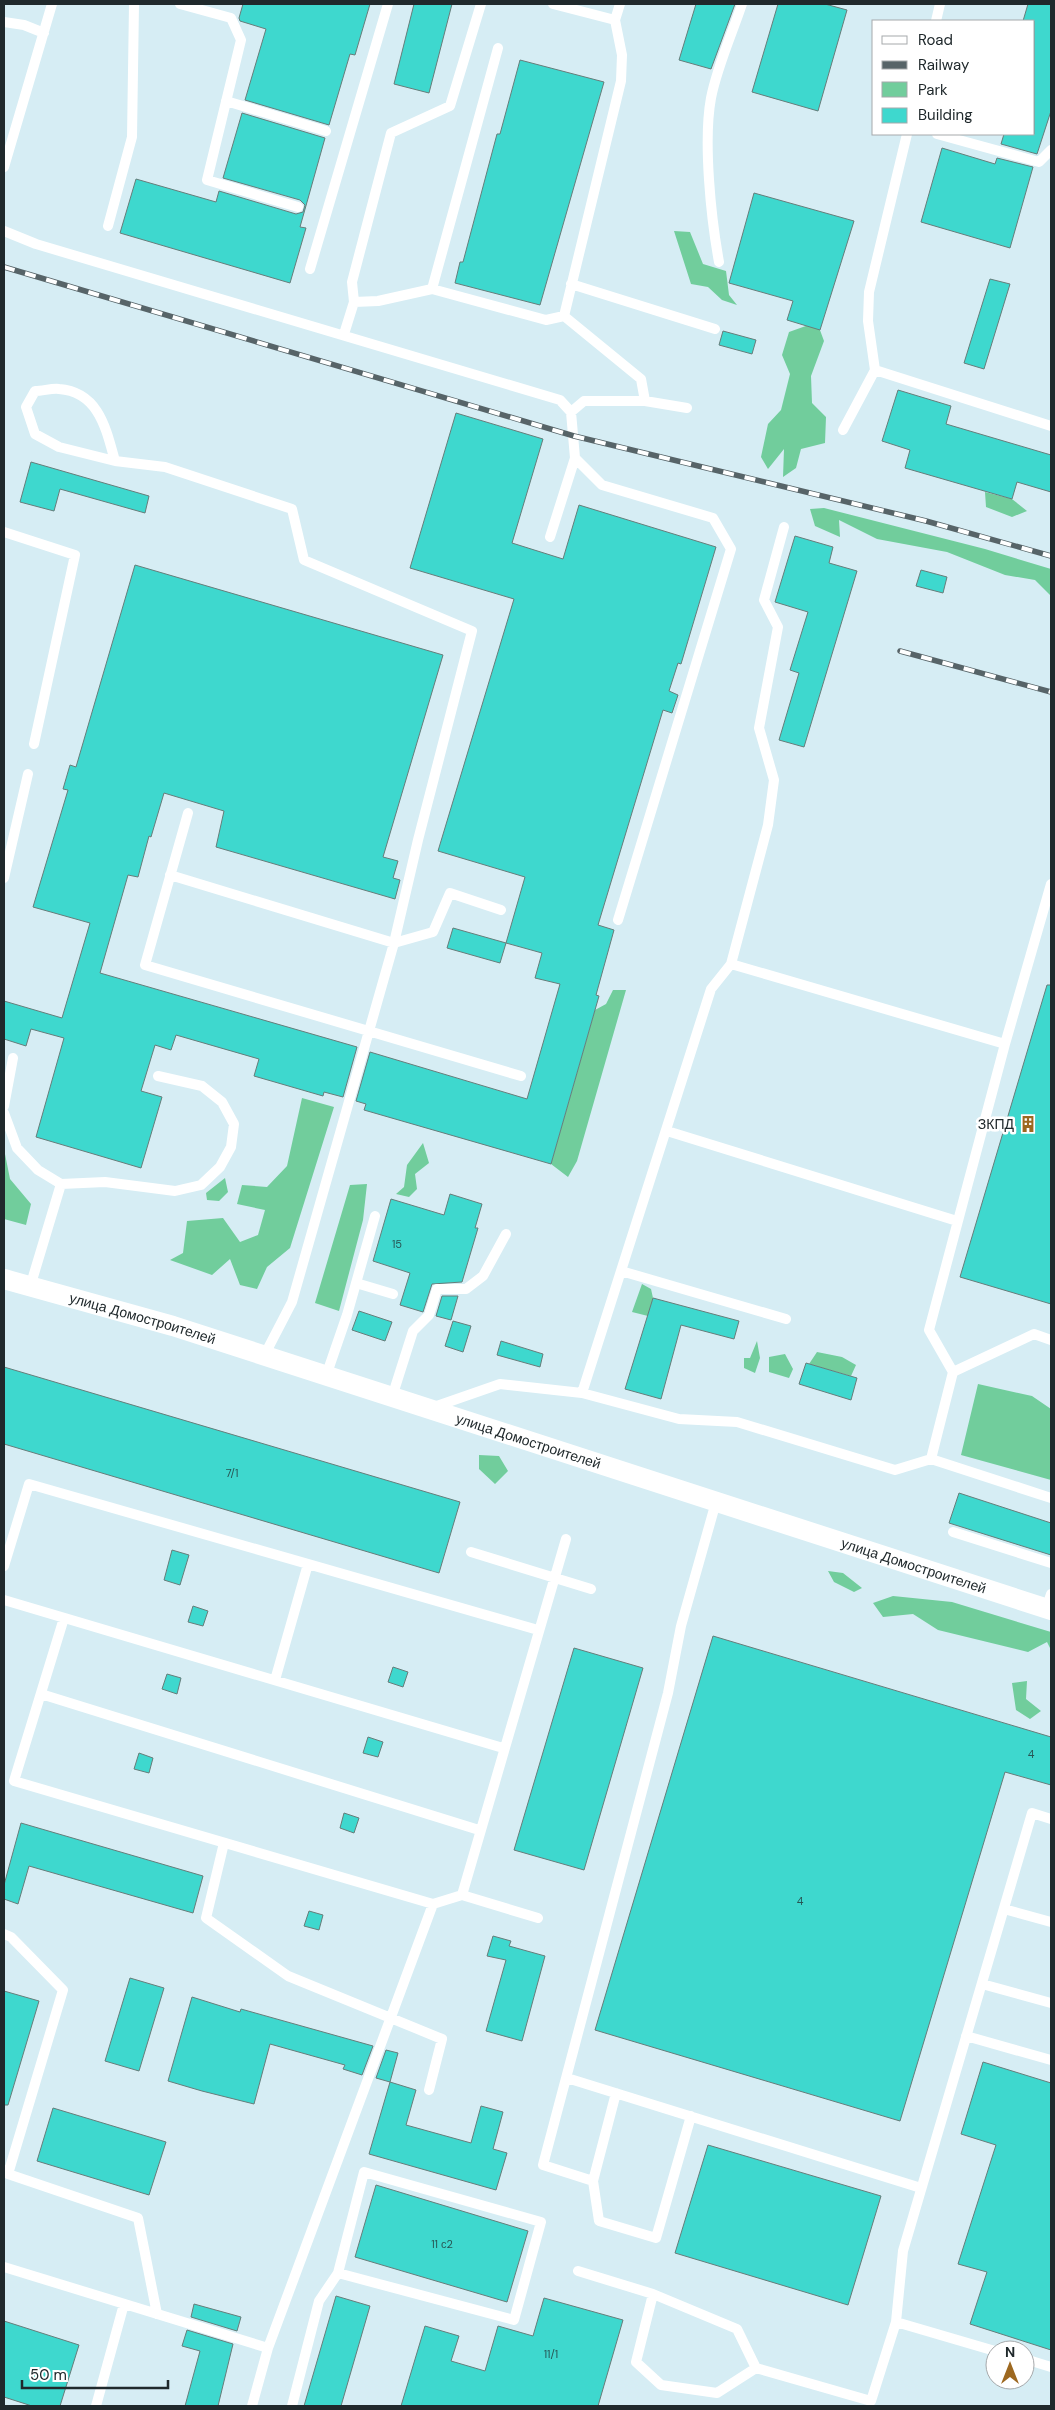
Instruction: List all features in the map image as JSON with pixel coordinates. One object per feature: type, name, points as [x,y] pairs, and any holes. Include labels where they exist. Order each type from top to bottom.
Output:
[{"type":"street","name":"улица Домостроителей","points":[[4,1279],[173,1326],[716,1502],[1050,1604]]},
{"type":"lane","points":[[4,167],[52,4]]},
{"type":"lane","points":[[108,226],[132,137],[134,4]]},
{"type":"lane","points":[[180,4],[231,18],[241,40],[206,180],[298,207]]},
{"type":"lane","points":[[310,269],[388,4]]},
{"type":"lane","points":[[344,334],[354,302],[352,282],[391,133],[450,106],[481,4]]},
{"type":"lane","points":[[553,4],[615,20]]},
{"type":"lane","points":[[564,316],[620,81],[622,55],[615,20],[620,4]]},
{"type":"lane","points":[[719,262],[715,238],[708,127],[711,98],[742,4]]},
{"type":"lane","points":[[936,20],[940,4]]},
{"type":"lane","points":[[4,22],[24,25],[44,32]]},
{"type":"lane","points":[[432,289],[498,48]]},
{"type":"lane","points":[[226,101],[326,131]]},
{"type":"lane","points":[[843,430],[875,370],[868,321],[868,292],[907,135]]},
{"type":"lane","points":[[941,135],[1039,162],[1051,150]]},
{"type":"lane","points":[[4,231],[36,244],[344,334],[560,400],[571,412],[575,458],[550,537]]},
{"type":"lane","points":[[571,284],[715,329]]},
{"type":"lane","points":[[354,302],[378,301],[432,289],[546,320],[564,316]]},
{"type":"lane","points":[[564,316],[641,379],[646,401]]},
{"type":"lane","points":[[875,370],[1051,426]]},
{"type":"lane","points":[[115,461],[103,419],[86,398],[59,388],[35,392],[26,408],[35,434],[59,447],[115,461],[165,467],[292,509],[304,560],[472,631],[418,840],[394,943],[292,1302],[264,1356]]},
{"type":"lane","points":[[571,412],[584,401],[646,401],[687,408]]},
{"type":"lane","points":[[575,458],[602,485],[713,518],[731,549],[618,920]]},
{"type":"lane","points":[[582,1393],[712,989],[731,964],[768,825],[774,780],[759,728],[778,627],[764,600],[784,527]]},
{"type":"lane","points":[[4,532],[75,555],[34,744]]},
{"type":"lane","points":[[4,878],[28,774]]},
{"type":"lane","points":[[188,813],[145,964],[521,1076]]},
{"type":"lane","points":[[170,875],[394,943],[433,932],[450,893],[502,910]]},
{"type":"lane","points":[[931,1459],[953,1372],[930,1330],[957,1221],[1005,1044],[1051,884]]},
{"type":"lane","points":[[731,964],[1005,1044]]},
{"type":"lane","points":[[4,1106],[12,1058]]},
{"type":"lane","points":[[4,1113],[17,1148],[38,1170],[61,1184],[105,1182],[175,1191],[201,1185],[220,1166],[231,1147],[234,1124],[222,1102],[202,1086],[158,1076]]},
{"type":"lane","points":[[667,1131],[957,1221]]},
{"type":"lane","points":[[30,1287],[61,1184]]},
{"type":"lane","points":[[326,1376],[375,1216]]},
{"type":"lane","points":[[392,1397],[413,1331],[429,1315],[437,1289],[466,1289],[483,1276],[506,1234]]},
{"type":"lane","points":[[621,1271],[786,1319]]},
{"type":"lane","points":[[356,1283],[393,1294]]},
{"type":"lane","points":[[953,1372],[1034,1334],[1051,1340]]},
{"type":"lane","points":[[428,1409],[500,1384],[582,1393],[679,1419],[737,1422],[895,1470],[931,1459],[1051,1498]]},
{"type":"lane","points":[[4,1566],[29,1484],[538,1630]]},
{"type":"lane","points":[[593,2181],[543,2165],[668,1693],[681,1626],[716,1502]]},
{"type":"lane","points":[[953,1532],[1051,1563]]},
{"type":"lane","points":[[462,1894],[479,1830],[566,1538]]},
{"type":"lane","points":[[472,1552],[591,1589]]},
{"type":"lane","points":[[275,1680],[308,1564]]},
{"type":"lane","points":[[4,1600],[503,1748]]},
{"type":"lane","points":[[64,1618],[14,1781],[433,1904],[462,1894],[538,1918]]},
{"type":"lane","points":[[41,1694],[479,1830]]},
{"type":"lane","points":[[578,2271],[653,2294],[737,2329],[756,2368],[871,2401],[896,2322],[903,2251],[1032,1813],[1051,1819]]},
{"type":"lane","points":[[224,1843],[206,1918],[288,1976],[442,2039],[429,2090]]},
{"type":"lane","points":[[252,2406],[268,2348],[433,1904]]},
{"type":"lane","points":[[1004,1909],[1051,1922]]},
{"type":"lane","points":[[4,1934],[11,1937],[63,1990],[6,2172],[138,2218],[156,2314]]},
{"type":"lane","points":[[982,1984],[1051,2003]]},
{"type":"lane","points":[[966,2036],[1051,2060]]},
{"type":"lane","points":[[567,2078],[922,2188]]},
{"type":"lane","points":[[616,2093],[593,2181],[599,2220],[656,2238],[691,2116]]},
{"type":"lane","points":[[292,2406],[319,2301],[338,2273],[364,2172],[541,2222],[514,2320],[338,2273]]},
{"type":"lane","points":[[4,2267],[268,2348]]},
{"type":"lane","points":[[653,2294],[636,2362],[661,2385],[717,2393],[756,2368]]},
{"type":"lane","points":[[96,2406],[124,2304]]},
{"type":"lane","points":[[896,2322],[985,2347]]},
{"type":"lane","points":[[1035,2362],[1051,2366]]},
{"type":"green space","points":[[674,231],[690,232],[703,264],[726,271],[729,295],[737,305],[722,300],[708,287],[691,284]]},
{"type":"green space","points":[[817,322],[824,341],[811,376],[812,403],[826,417],[825,443],[801,449],[796,468],[783,477],[784,449],[768,469],[761,457],[768,424],[781,410],[790,374],[782,355],[789,332]]},
{"type":"green space","points":[[985,492],[1012,499],[1027,511],[1012,517],[986,507]]},
{"type":"green space","points":[[824,508],[985,549],[1051,569],[1051,596],[1035,580],[1005,575],[947,552],[877,539],[839,520],[840,537],[815,526],[810,509]]},
{"type":"green space","points":[[613,990],[626,990],[577,1161],[568,1177],[551,1164],[595,1010],[606,1004]]},
{"type":"green space","points":[[302,1098],[334,1107],[290,1248],[267,1267],[257,1289],[240,1285],[230,1259],[212,1275],[170,1260],[183,1253],[187,1221],[223,1218],[240,1242],[258,1235],[265,1210],[237,1204],[242,1185],[267,1187],[287,1166]]},
{"type":"green space","points":[[423,1143],[429,1163],[415,1174],[417,1189],[409,1197],[396,1194],[404,1187],[407,1165]]},
{"type":"green space","points":[[4,1149],[10,1179],[31,1204],[26,1225],[4,1219]]},
{"type":"green space","points":[[225,1178],[228,1192],[219,1201],[207,1200],[206,1193]]},
{"type":"green space","points":[[367,1184],[363,1220],[339,1311],[315,1303],[350,1185]]},
{"type":"green space","points":[[642,1284],[651,1289],[653,1298],[648,1316],[632,1312]]},
{"type":"green space","points":[[757,1341],[760,1358],[755,1373],[744,1368],[744,1358],[750,1358]]},
{"type":"green space","points":[[817,1352],[842,1357],[856,1365],[851,1376],[809,1364]]},
{"type":"green space","points":[[785,1354],[793,1369],[789,1378],[769,1372],[769,1357]]},
{"type":"green space","points":[[978,1384],[1032,1396],[1051,1409],[1051,1480],[961,1455]]},
{"type":"green space","points":[[479,1455],[499,1456],[508,1471],[495,1484],[479,1469]]},
{"type":"green space","points":[[828,1571],[843,1573],[862,1588],[854,1592],[834,1582]]},
{"type":"green space","points":[[893,1596],[952,1602],[1051,1632],[1051,1650],[1047,1642],[1028,1652],[938,1630],[913,1614],[883,1617],[873,1603]]},
{"type":"green space","points":[[1027,1681],[1026,1699],[1041,1711],[1030,1719],[1016,1710],[1012,1683]]},
{"type":"building","points":[[243,4],[370,4],[355,55],[350,54],[329,125],[245,100],[266,29],[240,21],[239,18]]},
{"type":"building","points":[[414,4],[452,4],[429,93],[394,84]]},
{"type":"building","points":[[696,4],[735,4],[711,69],[679,60]]},
{"type":"building","points":[[778,4],[825,4],[847,10],[818,111],[752,92]]},
{"type":"building","points":[[1028,4],[1051,4],[1051,111],[1037,154],[1001,144],[1004,135],[1035,135],[1035,20],[1023,20]]},
{"type":"building","points":[[520,60],[604,82],[540,305],[455,283],[460,262],[463,262],[497,134],[500,134]]},
{"type":"building","points":[[242,113],[325,138],[300,227],[306,228],[290,283],[120,233],[136,179],[216,202],[219,191],[296,214],[303,212],[305,205],[300,200],[223,178]]},
{"type":"building","points":[[942,148],[995,164],[997,158],[1033,167],[1010,248],[921,222]]},
{"type":"building","points":[[754,193],[854,221],[820,330],[787,320],[793,301],[729,283]]},
{"type":"building","points":[[990,279],[1010,284],[984,369],[964,363]]},
{"type":"building","points":[[723,331],[756,340],[752,354],[719,345]]},
{"type":"building","points":[[898,390],[951,406],[946,424],[1051,455],[1051,492],[1017,482],[1012,499],[905,468],[910,450],[882,441]]},
{"type":"building","points":[[456,413],[543,439],[512,543],[563,559],[579,505],[716,547],[681,664],[678,663],[669,691],[678,695],[672,713],[663,710],[598,925],[614,930],[596,995],[599,996],[551,1164],[364,1110],[366,1104],[356,1101],[370,1052],[527,1099],[560,984],[535,978],[542,953],[506,943],[525,877],[438,851],[514,599],[410,568]]},
{"type":"building","points":[[31,462],[149,496],[145,513],[60,489],[54,511],[20,502]]},
{"type":"building","points":[[795,536],[833,547],[829,563],[857,571],[804,747],[779,740],[799,673],[790,670],[808,612],[775,602]]},
{"type":"building","points":[[135,565],[443,655],[383,857],[398,861],[393,878],[400,880],[395,899],[216,847],[224,811],[164,793],[151,837],[149,836],[138,877],[128,875],[100,973],[357,1047],[343,1097],[324,1092],[323,1096],[254,1076],[259,1059],[176,1035],[171,1050],[155,1045],[141,1091],[162,1097],[141,1168],[36,1137],[64,1038],[31,1029],[26,1046],[4,1039],[4,1001],[62,1018],[90,923],[33,907],[68,790],[63,789],[70,765],[76,767]]},
{"type":"building","points":[[921,570],[947,577],[943,593],[916,586]]},
{"type":"building","points":[[453,928],[506,943],[500,963],[447,948]]},
{"type":"building","name":"ЗКПД","points":[[1047,985],[1051,985],[1051,1304],[960,1277]]},
{"type":"building","points":[[450,1194],[482,1204],[475,1228],[478,1228],[462,1282],[432,1284],[423,1312],[400,1305],[410,1273],[373,1261],[391,1199],[444,1215]]},
{"type":"building","points":[[442,1296],[458,1296],[451,1320],[436,1316]]},
{"type":"building","points":[[653,1298],[739,1321],[734,1339],[681,1325],[661,1399],[625,1389]]},
{"type":"building","points":[[359,1311],[392,1322],[385,1341],[352,1330]]},
{"type":"building","points":[[453,1321],[471,1326],[463,1352],[445,1346]]},
{"type":"building","points":[[501,1341],[543,1354],[540,1367],[497,1355]]},
{"type":"building","points":[[806,1363],[857,1378],[851,1400],[799,1384]]},
{"type":"building","points":[[4,1367],[460,1502],[439,1573],[4,1444]]},
{"type":"building","points":[[959,1493],[1051,1523],[1051,1555],[949,1523]]},
{"type":"building","points":[[172,1550],[189,1555],[180,1585],[164,1580]]},
{"type":"building","points":[[193,1606],[208,1611],[203,1626],[188,1622]]},
{"type":"building","points":[[713,1636],[1051,1737],[1051,1785],[1005,1772],[900,2121],[595,2030]]},
{"type":"building","points":[[574,1648],[643,1668],[584,1870],[514,1850]]},
{"type":"building","points":[[393,1667],[408,1672],[403,1687],[388,1682]]},
{"type":"building","points":[[167,1674],[181,1678],[177,1694],[162,1689]]},
{"type":"building","points":[[368,1737],[383,1742],[378,1757],[363,1753]]},
{"type":"building","points":[[139,1753],[153,1758],[149,1773],[134,1769]]},
{"type":"building","points":[[344,1813],[359,1818],[354,1833],[340,1828]]},
{"type":"building","points":[[21,1823],[203,1876],[193,1913],[29,1866],[18,1904],[4,1899],[4,1885]]},
{"type":"building","points":[[309,1911],[323,1915],[319,1930],[304,1926]]},
{"type":"building","points":[[493,1936],[511,1941],[509,1946],[545,1956],[522,2041],[486,2031],[506,1960],[487,1956]]},
{"type":"building","points":[[130,1978],[164,1988],[139,2071],[105,2061]]},
{"type":"building","points":[[4,1991],[39,2001],[8,2105],[4,2105]]},
{"type":"building","points":[[192,1997],[240,2012],[241,2009],[373,2046],[362,2075],[343,2069],[345,2065],[270,2044],[254,2104],[202,2091],[168,2081]]},
{"type":"building","points":[[386,2050],[398,2053],[390,2082],[376,2078]]},
{"type":"building","points":[[983,2062],[1051,2083],[1051,2350],[1035,2345],[1035,2340],[1020,2340],[970,2324],[987,2272],[958,2264],[996,2145],[961,2134]]},
{"type":"building","points":[[390,2082],[416,2090],[406,2125],[471,2143],[481,2106],[503,2112],[493,2149],[507,2153],[496,2190],[369,2154]]},
{"type":"building","points":[[53,2108],[166,2142],[149,2195],[37,2161]]},
{"type":"building","points":[[708,2145],[881,2196],[848,2305],[675,2253]]},
{"type":"building","points":[[376,2185],[528,2231],[507,2302],[355,2257]]},
{"type":"building","points":[[336,2296],[370,2306],[341,2406],[304,2406]]},
{"type":"building","points":[[544,2298],[623,2320],[598,2406],[401,2406],[425,2326],[459,2336],[451,2361],[485,2371],[498,2326],[533,2336]]},
{"type":"building","points":[[194,2304],[241,2317],[237,2331],[191,2317]]},
{"type":"building","points":[[4,2321],[79,2345],[60,2406],[32,2406],[4,2397]]},
{"type":"building","points":[[187,2330],[233,2344],[218,2406],[185,2406],[200,2351],[182,2346]]},
{"type":"railway","points":[[4,267],[574,436],[926,521],[1051,556]]},
{"type":"railway","points":[[900,651],[1051,692]]},
{"type":"place","name":"ЗКПД","points":[[1028,1124]]}]
